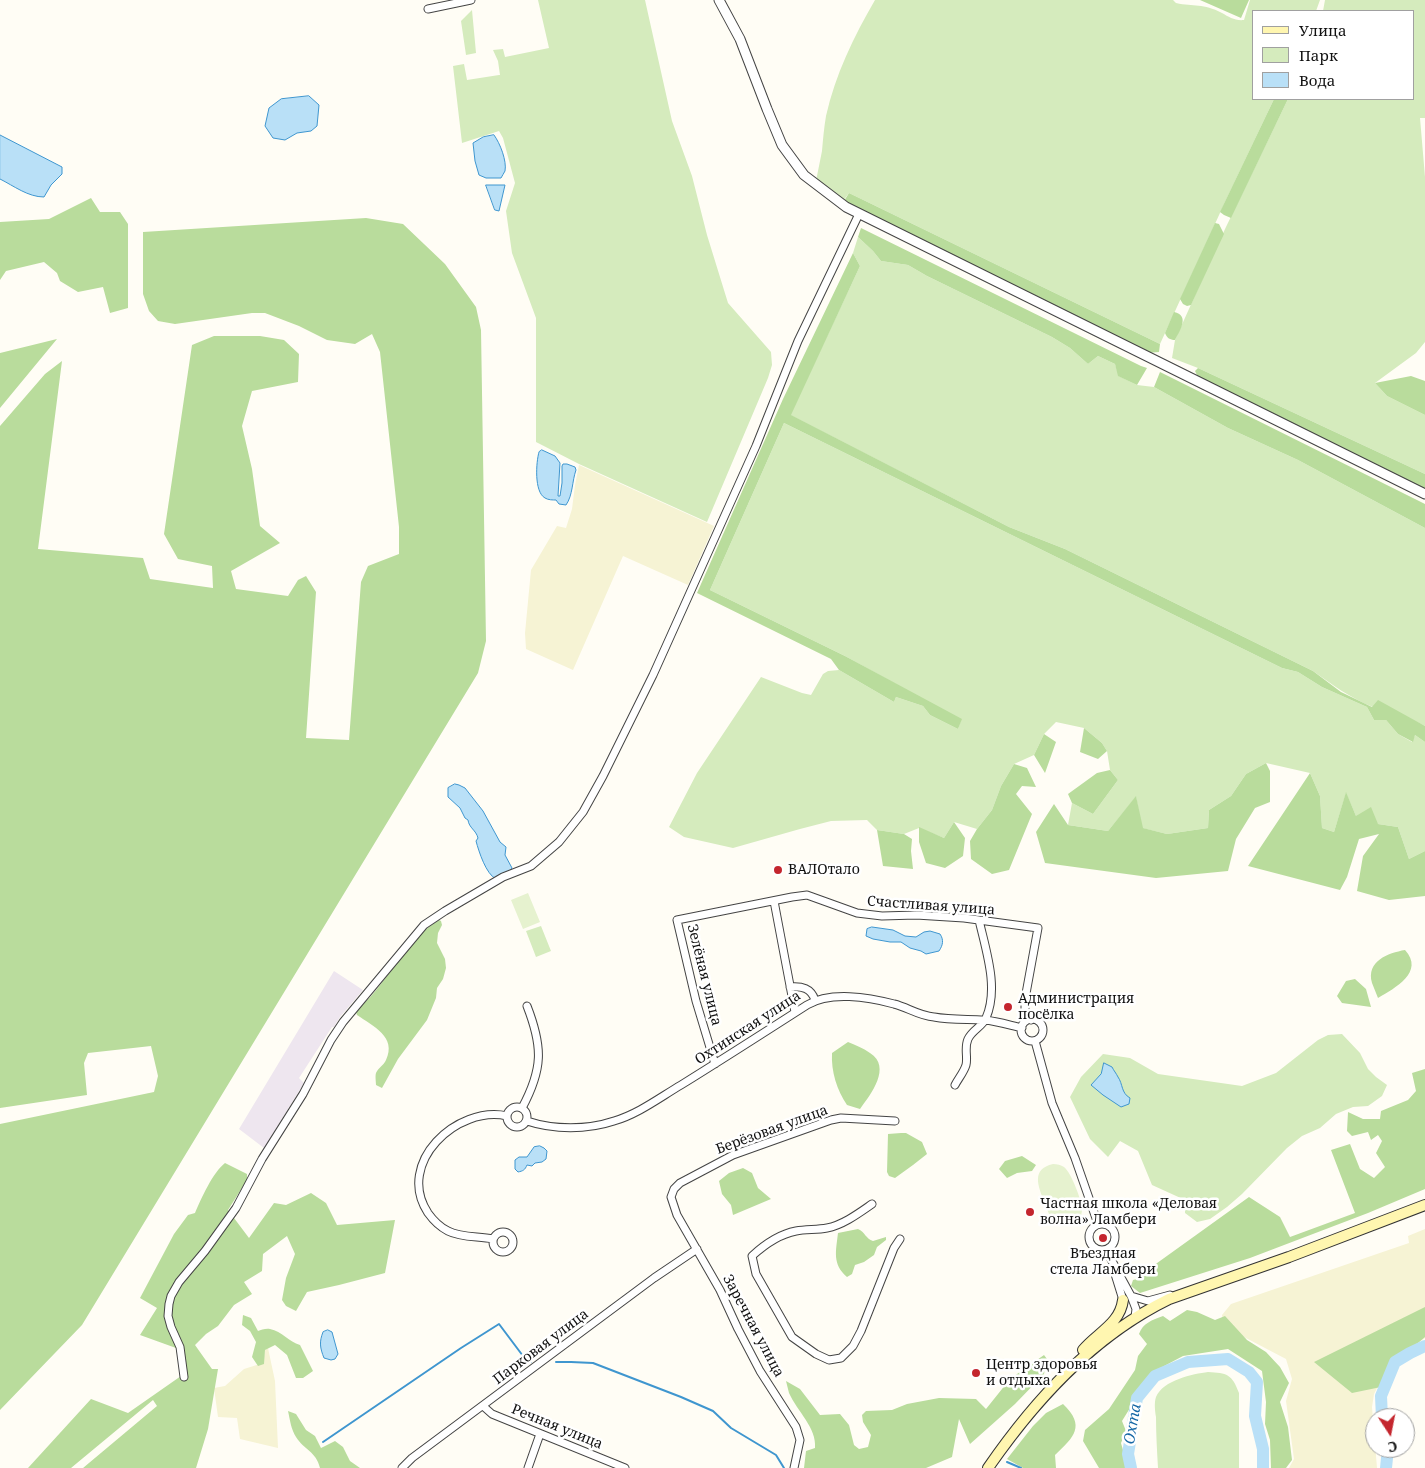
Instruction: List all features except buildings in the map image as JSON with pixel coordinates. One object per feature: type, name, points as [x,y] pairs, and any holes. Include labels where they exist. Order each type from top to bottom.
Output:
[{"type":"main road","points":[[988,1468],[1044,1395],[1075,1364],[1135,1317],[1181,1295],[1289,1257],[1425,1204]]},
{"type":"main road","points":[[1127,1298],[1128,1313],[1135,1317]]},
{"type":"main road","points":[[1075,1364],[1085,1348],[1118,1317],[1127,1298]]},
{"type":"street","points":[[428,9],[469,0]]},
{"type":"street","points":[[718,0],[740,39],[782,145],[804,176],[846,207],[1425,494]]},
{"type":"street","points":[[184,1377],[180,1347],[168,1316],[171,1296],[179,1282],[205,1251],[236,1208],[262,1159],[303,1094],[331,1040],[343,1022],[424,925],[503,877],[531,866],[560,842],[583,812],[653,675],[756,446],[798,341],[859,214]]},
{"type":"street","name":"Счастливая улица","points":[[677,920],[808,895],[839,908],[857,913],[882,916],[916,915],[979,920],[1038,928],[1024,999],[1025,1015],[1031,1020]]},
{"type":"street","points":[[774,901],[795,1012]]},
{"type":"street","name":"Зелёная улица","points":[[677,920],[696,1002],[715,1064]]},
{"type":"street","points":[[955,1085],[966,1065],[965,1052],[968,1039],[974,1030],[985,1020],[991,999],[991,978],[979,920]]},
{"type":"street","points":[[790,987],[808,989],[815,1000]]},
{"type":"street","name":"Охтинская улица","points":[[522,1108],[517,1107],[508,1113],[509,1123],[513,1127],[523,1126],[527,1120],[575,1128],[597,1126],[634,1114],[815,1000],[836,997],[864,998],[895,1004],[929,1017],[985,1020],[1022,1028]]},
{"type":"street","points":[[527,1006],[539,1042],[535,1079],[530,1094],[522,1108],[526,1112],[527,1120]]},
{"type":"street","points":[[1031,1020],[1036,1020],[1043,1027],[1041,1037],[1035,1041],[1026,1040],[1023,1036],[1022,1028],[1026,1022],[1031,1020]]},
{"type":"street","points":[[1035,1041],[1052,1103],[1075,1158],[1098,1224]]},
{"type":"street","name":"Охтинская улица","points":[[493,1239],[469,1237],[448,1231],[440,1225],[424,1207],[420,1196],[419,1182],[425,1156],[432,1146],[450,1130],[482,1116],[507,1116]]},
{"type":"street","name":"Берёзовая улица","points":[[671,1197],[674,1189],[680,1183],[733,1155],[830,1120],[841,1118],[895,1121]]},
{"type":"street","name":"Заречная улица","points":[[671,1197],[676,1215],[720,1290],[760,1371],[796,1427],[800,1440],[794,1468]]},
{"type":"street","points":[[872,1204],[840,1224],[828,1228],[794,1232],[779,1238],[762,1247],[752,1256],[756,1274],[792,1337],[816,1354],[829,1360],[841,1358],[853,1346],[861,1331],[894,1248],[900,1239]]},
{"type":"street","points":[[1108,1253],[1091,1245],[1089,1240],[1089,1233],[1098,1224],[1106,1224],[1112,1228],[1115,1234],[1108,1253],[1127,1298],[1148,1300],[1168,1295],[1181,1295]]},
{"type":"street","name":"Парковая улица","points":[[402,1468],[412,1458],[654,1278],[697,1249]]},
{"type":"street","name":"Речная улица","points":[[483,1406],[492,1414],[625,1468]]},
{"type":"street","points":[[528,1468],[540,1434]]},
{"type":"shaded area","points":[[579,465],[714,526],[688,585],[623,556],[573,670],[526,649],[525,633],[531,570],[557,526],[566,528],[572,509]]},
{"type":"shaded area","points":[[334,971],[363,990],[334,1027],[332,1027],[299,1078],[304,1083],[264,1148],[239,1129]]},
{"type":"shaded area","points":[[1425,1229],[1425,1338],[1392,1359],[1374,1394],[1372,1408],[1365,1408],[1365,1458],[1376,1458],[1377,1468],[1289,1468],[1294,1459],[1286,1401],[1292,1379],[1286,1359],[1223,1326],[1222,1315],[1231,1304],[1409,1243],[1408,1236]]},
{"type":"shaded area","points":[[268,1348],[275,1381],[278,1448],[240,1439],[237,1418],[218,1417],[214,1388],[225,1386],[244,1369],[263,1363],[265,1350]]},
{"type":"green space","points":[[538,0],[645,0],[672,121],[692,176],[707,235],[728,303],[771,352],[772,365],[768,378],[707,522],[579,464],[536,442],[536,318],[512,253],[506,211],[515,183],[503,138],[499,131],[462,143],[453,66],[464,64],[467,80],[500,75],[498,61],[493,50],[503,49],[505,57],[549,48]]},
{"type":"green space","points":[[875,0],[1173,0],[1176,3],[1204,6],[1232,18],[1244,20],[1250,0],[1320,0],[1316,10],[1252,10],[1252,100],[1274,100],[1160,344],[849,193],[843,201],[816,181],[826,116],[834,86]]},
{"type":"green space","points":[[1200,0],[1249,0],[1241,18]]},
{"type":"green space","points":[[1325,0],[1425,0],[1425,118],[1420,118],[1425,177],[1425,342],[1416,353],[1375,383],[1387,396],[1425,415],[1425,474],[1198,368],[1172,358],[1175,340],[1225,229],[1288,100],[1415,100],[1415,10],[1323,10]]},
{"type":"green space","points":[[472,10],[476,53],[466,55],[461,21]]},
{"type":"green space","points":[[1274,100],[1288,100],[1231,218],[1220,212]]},
{"type":"green space","points":[[849,193],[1160,344],[1159,352],[1147,353],[844,201]]},
{"type":"green space","points":[[91,198],[100,212],[120,212],[128,224],[128,308],[110,313],[103,287],[78,292],[60,281],[57,273],[44,262],[6,271],[0,280],[0,222],[49,219]]},
{"type":"green space","points":[[366,218],[403,224],[445,264],[476,307],[481,330],[486,641],[478,673],[82,1325],[0,1410],[0,1124],[154,1092],[158,1076],[151,1046],[88,1053],[84,1063],[87,1095],[0,1108],[0,426],[45,374],[62,361],[38,549],[143,558],[150,579],[213,588],[212,566],[178,559],[164,534],[192,345],[214,336],[260,336],[284,340],[299,354],[298,382],[252,391],[242,426],[252,469],[260,526],[280,543],[231,571],[236,589],[288,596],[298,580],[306,576],[316,592],[306,738],[349,740],[361,582],[368,566],[399,554],[399,527],[380,352],[372,334],[355,344],[327,340],[299,326],[265,313],[252,313],[175,324],[158,321],[149,311],[143,294],[143,232]]},
{"type":"green space","points":[[1215,223],[1219,224],[1224,234],[1191,305],[1187,306],[1180,299]]},
{"type":"green space","points":[[861,228],[1147,368],[1137,385],[1118,376],[1115,364],[1098,356],[1088,364],[1070,348],[1052,337],[908,265],[881,261],[858,237]]},
{"type":"green space","points":[[858,237],[881,261],[908,265],[1052,337],[1070,348],[1088,364],[1098,356],[1115,364],[1119,376],[1137,385],[1154,387],[1228,428],[1298,460],[1425,528],[1425,726],[1357,700],[1313,671],[1065,549],[1009,527],[790,415],[860,266],[853,253]]},
{"type":"green space","points":[[853,253],[860,266],[791,415],[1009,527],[1065,549],[1313,671],[1341,692],[1372,707],[1378,700],[1425,726],[1425,742],[1415,735],[1413,742],[1398,734],[1386,720],[1374,720],[1367,707],[1322,687],[1298,672],[1282,668],[784,423],[710,590],[845,656],[962,719],[958,729],[930,715],[923,706],[896,697],[894,702],[839,670],[831,659],[697,593],[783,399]]},
{"type":"green space","points":[[1174,312],[1182,316],[1183,320],[1175,340],[1172,340],[1165,333]]},
{"type":"green space","points":[[57,339],[0,408],[0,353]]},
{"type":"green space","points":[[1198,368],[1425,474],[1425,491],[1198,377],[1195,371]]},
{"type":"green space","points":[[1160,372],[1425,504],[1425,528],[1298,460],[1228,428],[1154,387]]},
{"type":"green space","points":[[1411,376],[1425,381],[1425,415],[1387,396],[1375,383]]},
{"type":"green space","points":[[784,423],[1282,668],[1298,672],[1322,687],[1367,707],[1374,720],[1386,720],[1398,734],[1412,742],[1415,735],[1425,742],[1425,851],[1409,859],[1398,827],[1378,824],[1356,816],[1346,793],[1334,832],[1322,828],[1320,796],[1310,773],[1266,763],[1246,774],[1231,796],[1209,810],[1208,828],[1167,834],[1142,828],[1136,797],[1108,831],[1068,825],[1072,803],[1093,814],[1118,780],[1110,770],[1107,751],[1102,743],[1084,728],[1056,722],[1044,734],[1034,755],[1014,764],[1001,786],[992,810],[977,829],[954,822],[944,838],[919,828],[904,834],[877,830],[867,820],[831,821],[733,848],[684,837],[669,827],[697,773],[761,677],[811,695],[823,674],[828,671],[839,670],[894,702],[896,697],[923,706],[930,715],[958,729],[961,720],[845,656],[710,590]]},
{"type":"green space","points":[[1084,728],[1102,743],[1107,751],[1098,759],[1080,752]]},
{"type":"green space","points":[[1044,734],[1056,742],[1045,773],[1034,755]]},
{"type":"green space","points":[[1266,763],[1270,771],[1270,802],[1255,808],[1236,839],[1228,871],[1156,878],[1045,863],[1036,832],[1054,804],[1068,825],[1108,831],[1136,796],[1143,828],[1167,834],[1208,828],[1209,810],[1231,796],[1246,774]]},
{"type":"green space","points":[[1014,764],[1027,768],[1036,787],[1022,786],[1016,794],[1032,814],[1009,870],[992,874],[971,859],[970,841],[992,810],[1001,786]]},
{"type":"green space","points":[[1110,770],[1118,780],[1093,814],[1072,803],[1068,794],[1097,773]]},
{"type":"green space","points":[[1310,773],[1320,796],[1322,828],[1334,832],[1346,792],[1356,816],[1371,807],[1378,824],[1398,827],[1409,859],[1425,851],[1425,896],[1389,900],[1357,891],[1363,856],[1379,834],[1359,839],[1347,877],[1340,890],[1248,866]]},
{"type":"green space","points":[[954,822],[965,838],[963,856],[945,868],[926,863],[919,842],[919,827],[944,838]]},
{"type":"green space","points":[[877,830],[904,834],[912,839],[913,869],[883,866]]},
{"type":"green space","points":[[528,893],[540,922],[523,929],[511,900]]},
{"type":"green space","points":[[439,920],[442,925],[438,933],[437,943],[445,959],[446,968],[443,979],[437,988],[436,998],[427,1020],[398,1059],[382,1088],[376,1085],[376,1074],[389,1052],[386,1039],[382,1033],[357,1015],[356,1012],[380,985],[410,945],[428,927]]},
{"type":"green space","points":[[541,926],[551,951],[536,957],[526,931]]},
{"type":"green space","points":[[1405,950],[1412,965],[1410,972],[1399,984],[1378,998],[1372,983],[1372,969],[1380,959],[1392,953]]},
{"type":"green space","points":[[1355,979],[1366,989],[1371,1007],[1342,1003],[1337,996],[1346,981]]},
{"type":"green space","points":[[1342,1034],[1360,1053],[1368,1069],[1387,1085],[1382,1096],[1368,1106],[1353,1107],[1336,1114],[1320,1128],[1302,1136],[1287,1148],[1242,1194],[1210,1219],[1197,1222],[1185,1213],[1185,1200],[1152,1185],[1138,1151],[1120,1141],[1108,1157],[1090,1139],[1070,1097],[1081,1077],[1103,1054],[1130,1058],[1158,1074],[1242,1086],[1276,1073],[1318,1040],[1328,1035]]},
{"type":"green space","points":[[848,1042],[870,1053],[876,1059],[879,1066],[879,1073],[874,1088],[860,1109],[847,1105],[840,1093],[834,1074],[832,1053]]},
{"type":"green space","points":[[1425,1069],[1425,1189],[1250,1258],[1140,1293],[1131,1286],[1133,1280],[1141,1278],[1146,1271],[1249,1197],[1280,1217],[1290,1237],[1355,1213],[1331,1150],[1350,1144],[1360,1169],[1374,1178],[1385,1167],[1376,1153],[1382,1141],[1378,1135],[1371,1140],[1368,1132],[1352,1136],[1347,1131],[1348,1112],[1363,1119],[1380,1119],[1381,1111],[1408,1100],[1416,1091],[1412,1073]]},
{"type":"green space","points":[[906,1133],[922,1142],[927,1154],[895,1178],[889,1176],[887,1172],[888,1134]]},
{"type":"green space","points":[[1022,1156],[1036,1165],[1032,1171],[1017,1173],[1007,1178],[999,1169],[1005,1161]]},
{"type":"green space","points":[[225,1163],[247,1174],[247,1180],[228,1210],[249,1238],[274,1203],[286,1205],[311,1193],[326,1203],[337,1225],[395,1220],[385,1273],[307,1292],[296,1311],[286,1306],[282,1300],[286,1278],[295,1254],[287,1236],[263,1254],[262,1271],[244,1282],[252,1294],[234,1305],[218,1326],[195,1345],[212,1369],[218,1369],[208,1429],[196,1468],[83,1468],[157,1406],[153,1400],[71,1468],[28,1468],[91,1399],[128,1413],[181,1376],[176,1348],[140,1335],[157,1308],[140,1298],[174,1234],[188,1215],[195,1213],[212,1179]]},
{"type":"green space","points":[[1053,1164],[1062,1166],[1067,1170],[1076,1187],[1082,1205],[1080,1218],[1068,1226],[1058,1225],[1052,1219],[1038,1184],[1041,1170]]},
{"type":"green space","points":[[743,1168],[752,1173],[758,1188],[771,1199],[733,1215],[731,1205],[722,1194],[719,1181],[729,1173]]},
{"type":"green space","points":[[858,1229],[873,1241],[886,1237],[886,1240],[877,1247],[874,1255],[864,1262],[855,1265],[852,1274],[847,1277],[837,1262],[838,1233]]},
{"type":"green space","points":[[1425,1307],[1425,1337],[1393,1359],[1381,1387],[1352,1393],[1314,1362]]},
{"type":"green space","points":[[1187,1310],[1215,1320],[1225,1316],[1247,1340],[1266,1352],[1280,1367],[1289,1383],[1280,1402],[1288,1427],[1292,1460],[1286,1468],[1271,1468],[1270,1440],[1265,1424],[1266,1402],[1262,1371],[1228,1349],[1183,1356],[1153,1372],[1136,1393],[1122,1421],[1126,1431],[1121,1443],[1128,1468],[1099,1468],[1083,1441],[1085,1430],[1109,1409],[1135,1370],[1138,1356],[1147,1344],[1139,1334],[1143,1327],[1163,1316],[1170,1321]]},
{"type":"green space","points":[[243,1315],[251,1318],[258,1331],[274,1330],[300,1345],[313,1371],[303,1378],[296,1378],[287,1355],[275,1345],[265,1350],[264,1364],[258,1366],[252,1357],[256,1342],[250,1331],[242,1325]]},
{"type":"green space","points":[[1044,1355],[1047,1359],[1044,1374],[1015,1404],[970,1444],[959,1419],[952,1457],[926,1468],[804,1468],[806,1451],[815,1448],[815,1441],[810,1427],[792,1400],[786,1381],[800,1389],[820,1415],[840,1414],[849,1425],[854,1445],[859,1449],[868,1447],[871,1435],[863,1422],[862,1415],[866,1411],[892,1410],[907,1404],[939,1398],[976,1399],[986,1409],[1010,1379]]},
{"type":"green space","points":[[1208,1372],[1224,1374],[1231,1378],[1239,1393],[1239,1468],[1158,1468],[1156,1397],[1165,1386],[1172,1382],[1187,1376]]},
{"type":"green space","points":[[1063,1404],[1070,1412],[1076,1425],[1075,1431],[1068,1443],[1055,1455],[1056,1468],[1023,1468],[1007,1459],[1033,1426],[1046,1413]]},
{"type":"green space","points":[[288,1411],[296,1414],[306,1430],[315,1436],[321,1448],[335,1441],[343,1447],[350,1461],[360,1468],[320,1468],[313,1454],[296,1437]]},
{"type":"water","points":[[309,96],[319,105],[317,126],[311,131],[297,133],[285,140],[273,138],[265,126],[269,108],[281,99]]},
{"type":"water","points":[[0,135],[62,167],[62,174],[51,185],[44,197],[27,193],[0,179]]},
{"type":"water","points":[[494,135],[502,152],[505,171],[501,178],[486,178],[479,175],[473,143],[483,137]]},
{"type":"water","points":[[486,185],[505,185],[499,211],[495,210]]},
{"type":"water","points":[[542,450],[555,456],[560,463],[558,496],[560,496],[563,464],[575,467],[571,492],[566,505],[559,504],[556,500],[549,500],[541,495],[537,483],[537,463],[539,452]]},
{"type":"water","points":[[455,784],[465,788],[483,811],[500,842],[506,847],[505,855],[512,868],[496,879],[489,873],[483,862],[476,841],[478,838],[476,833],[460,808],[448,797],[448,788]]},
{"type":"water","points":[[872,927],[893,930],[905,936],[916,937],[930,931],[940,934],[942,945],[939,951],[926,954],[910,948],[901,942],[890,942],[866,936],[867,929]]},
{"type":"water","points":[[1104,1063],[1112,1067],[1120,1080],[1125,1094],[1130,1098],[1129,1104],[1121,1107],[1091,1085],[1101,1074]]},
{"type":"water","points":[[540,1146],[547,1151],[546,1159],[532,1166],[527,1165],[524,1170],[518,1172],[515,1169],[515,1160],[519,1157],[527,1157],[534,1147]]},
{"type":"water","points":[[328,1330],[332,1332],[338,1354],[335,1359],[331,1360],[324,1358],[320,1345],[323,1332]]},
{"type":"waterway","points":[[323,1442],[499,1324],[526,1360],[531,1362]]},
{"type":"waterway","name":"Охта","points":[[1382,1408],[1381,1396],[1395,1362],[1425,1346]]},
{"type":"waterway","name":"Охта","points":[[1131,1468],[1128,1454],[1137,1398],[1155,1376],[1188,1362],[1228,1359],[1249,1372],[1257,1382],[1255,1416],[1263,1449],[1263,1468]]},
{"type":"waterway","points":[[556,1362],[593,1363],[713,1411],[731,1428],[776,1455],[784,1468]]},
{"type":"waterway","name":"Охта","points":[[1386,1468],[1387,1458]]},
{"type":"waterway","points":[[1007,1462],[1021,1468]]},
{"type":"place","name":"ВАЛОтало","points":[[778,870]]},
{"type":"place","name":"Администрация посёлка","points":[[1008,1007]]},
{"type":"place","name":"Частная школа «Деловая волна» Ламбери","points":[[1030,1212]]},
{"type":"place","name":"Въездная стела Ламбери","points":[[1103,1238]]},
{"type":"place","name":"Центр здоровья и отдыха","points":[[976,1373]]}]
